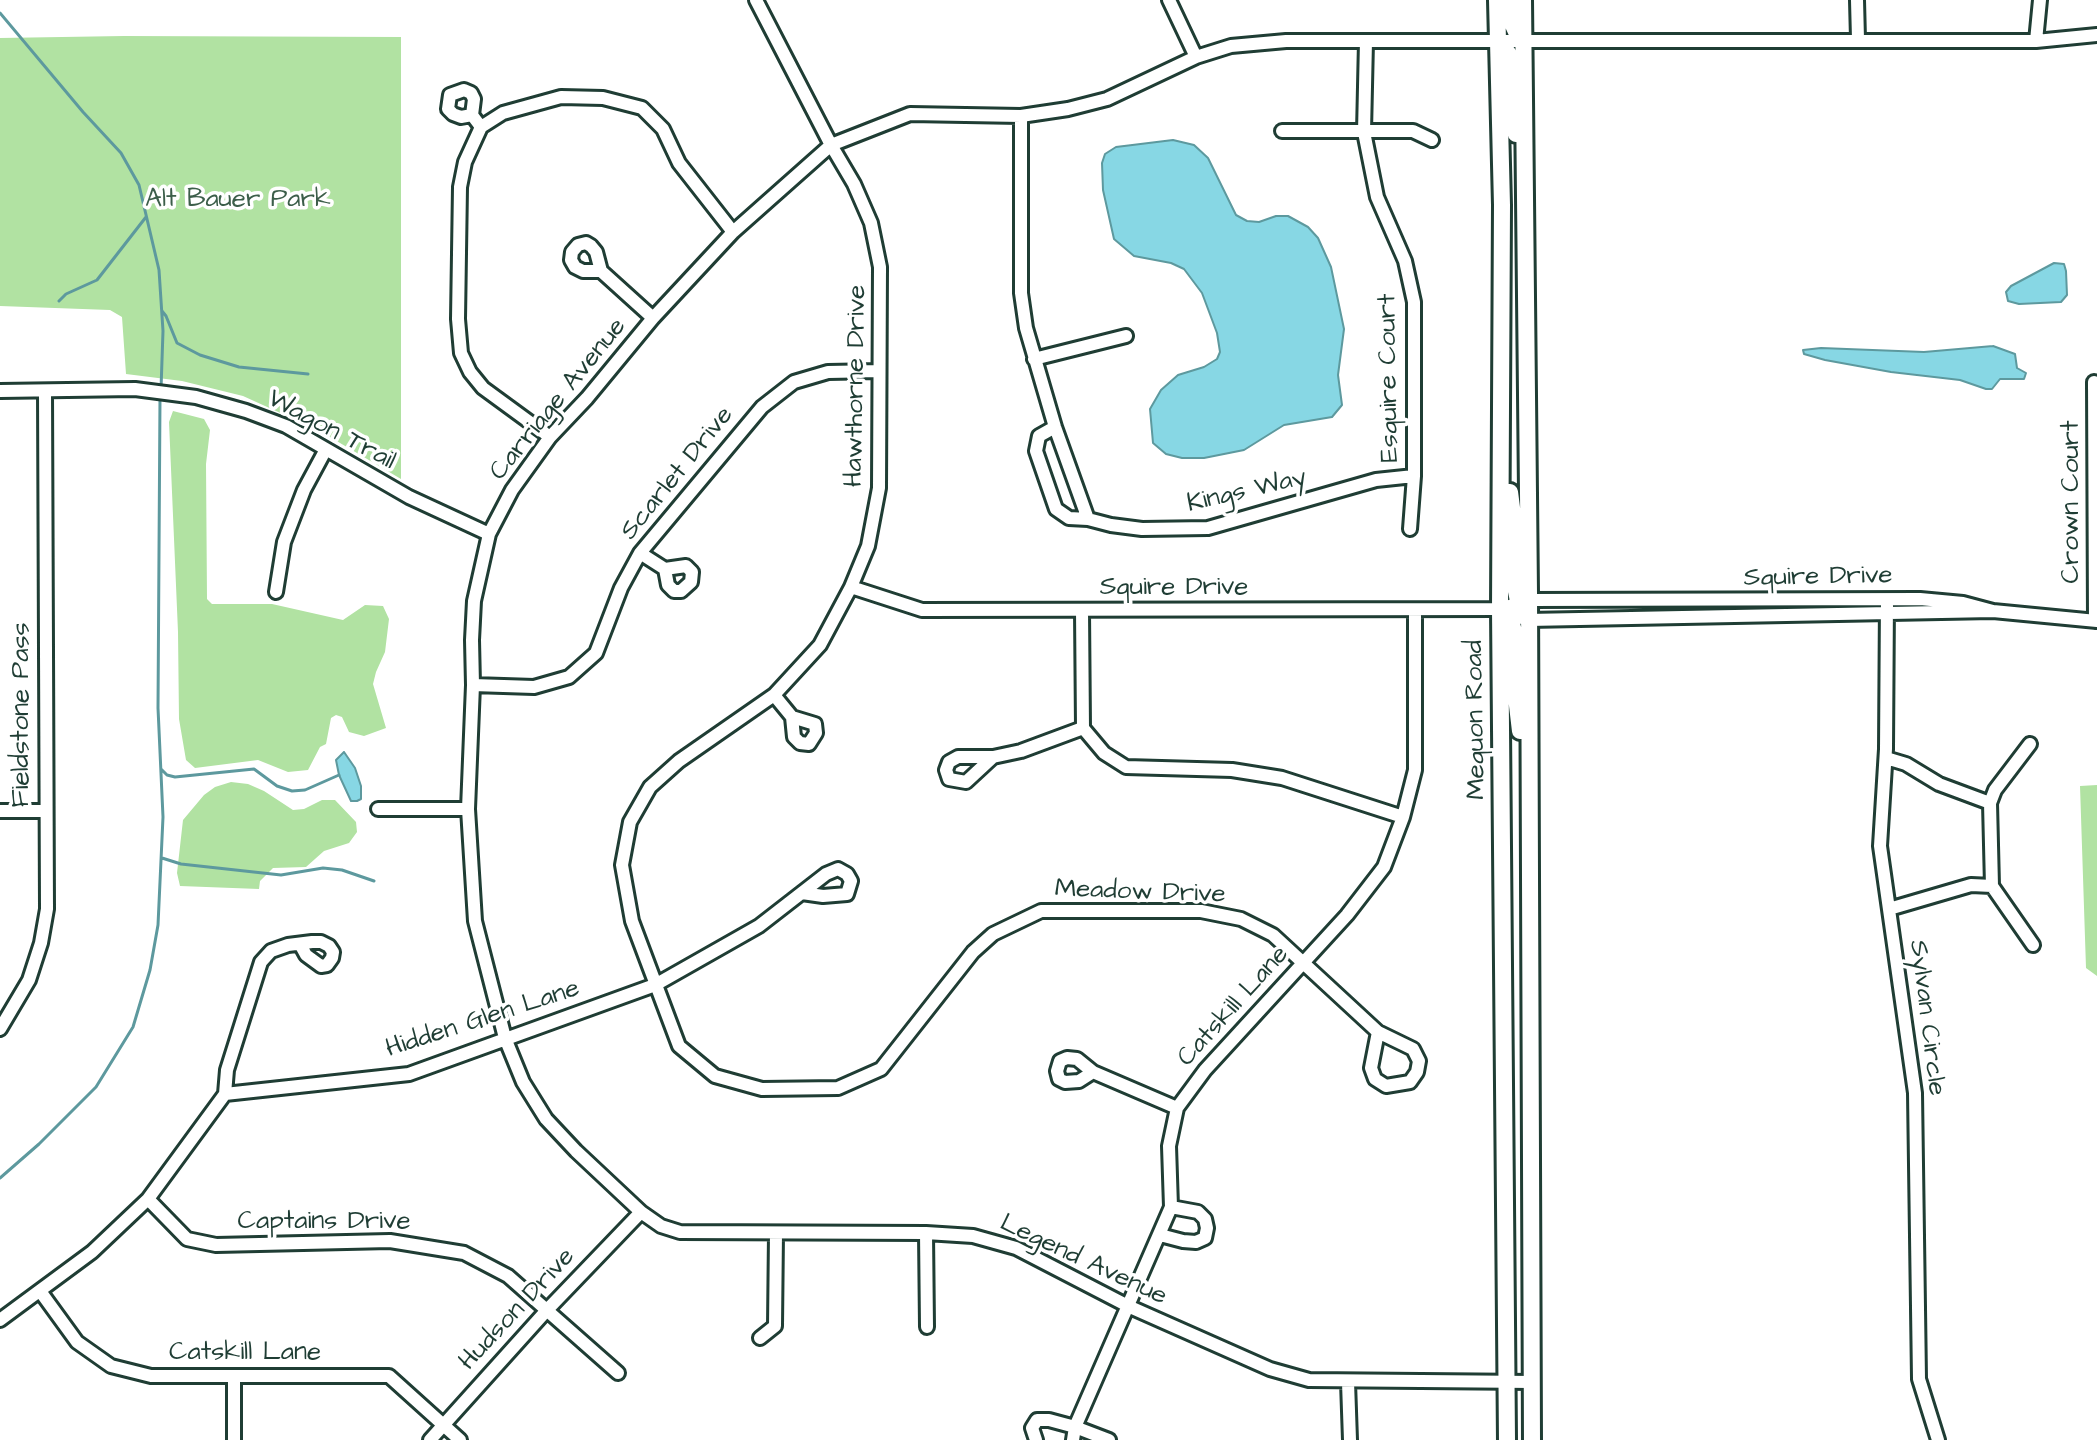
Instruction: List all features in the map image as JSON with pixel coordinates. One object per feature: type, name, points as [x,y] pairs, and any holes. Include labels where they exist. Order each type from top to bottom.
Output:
[{"type":"main road","name":"Mequon Road","points":[[1497,0],[1502,211],[1500,609],[1507,1440]]},
{"type":"main road","points":[[1511,0],[1512,23],[1524,41]]},
{"type":"main road","points":[[1523,0],[1526,211],[1524,602],[1520,611],[1528,620]]},
{"type":"main road","points":[[1498,41],[1508,53],[1511,63],[1516,137],[1525,171]]},
{"type":"main road","points":[[1502,211],[1526,211]]},
{"type":"main road","points":[[1502,459],[1515,531],[1515,586],[1524,602]]},
{"type":"main road","points":[[1500,609],[1512,624],[1515,635],[1515,688],[1528,776]]},
{"type":"main road","name":"Mequon Road","points":[[1528,620],[1532,1440]]},
{"type":"street","name":"Hawthorne Drive","points":[[655,985],[632,921],[622,865],[630,822],[650,787],[679,761],[774,695],[820,645],[851,587],[868,546],[879,488],[880,267],[871,223],[854,184],[756,0]]},
{"type":"street","points":[[1169,0],[1196,57]]},
{"type":"street","points":[[1857,0],[1858,39]]},
{"type":"street","points":[[2036,41],[2040,0]]},
{"type":"street","name":"Carriage Avenue","points":[[505,1038],[475,921],[468,809],[474,601],[489,534],[512,490],[550,437],[587,398],[653,318],[733,232],[831,145],[910,114],[1021,116],[1107,99],[1196,57],[1231,46],[1286,41],[2036,41],[2097,35]]},
{"type":"street","name":"Esquire Court","points":[[1366,41],[1364,132],[1377,197],[1405,261],[1414,302],[1414,476],[1410,529]]},
{"type":"street","points":[[550,437],[483,388],[470,372],[461,353],[458,319],[460,187],[465,162],[481,127],[503,113],[561,97],[603,98],[642,108],[663,129],[679,163],[733,232]]},
{"type":"street","points":[[472,115],[481,127]]},
{"type":"street","points":[[1021,116],[1021,293],[1034,359],[1088,519]]},
{"type":"street","points":[[1282,131],[1413,131],[1432,140]]},
{"type":"street","points":[[601,271],[653,318]]},
{"type":"street","points":[[1034,359],[1126,336]]},
{"type":"street","name":"Scarlet Drive","points":[[473,685],[534,687],[569,677],[596,653],[621,588],[640,553],[762,407],[794,382],[828,372],[879,371]]},
{"type":"street","name":"Crown Court","points":[[2094,382],[2096,621]]},
{"type":"street","name":"Wagon Trail","points":[[0,391],[150,391],[196,397],[246,411],[286,426],[409,497],[489,534]]},
{"type":"street","name":"Fieldstone Pass","points":[[0,1029],[29,980],[41,943],[47,909],[45,391]]},
{"type":"street","name":"Kings Way","points":[[1055,427],[1039,436],[1036,451],[1056,509],[1069,518],[1111,525],[1142,529],[1208,528],[1376,480],[1414,476]]},
{"type":"street","points":[[276,592],[284,542],[304,490],[325,451]]},
{"type":"street","points":[[640,553],[665,569]]},
{"type":"street","name":"Squire Drive","points":[[851,587],[922,610],[1415,610],[1500,609],[1524,602],[1942,600],[1993,611],[2096,621]]},
{"type":"street","name":"Sylvan Circle","points":[[1887,600],[1886,758],[1880,846],[1915,1093],[1919,1379],[1938,1440]]},
{"type":"street","name":"Squire Drive","points":[[1500,609],[1528,620],[1993,611]]},
{"type":"street","name":"Catskill Lane","points":[[1074,1433],[1171,1207],[1169,1146],[1177,1108],[1205,1070],[1347,915],[1384,867],[1403,817],[1415,770],[1415,610]]},
{"type":"street","points":[[1082,611],[1083,728],[1104,753],[1126,767],[1232,770],[1282,778],[1403,817]]},
{"type":"street","points":[[774,695],[792,717]]},
{"type":"street","points":[[993,757],[1021,751],[1083,728]]},
{"type":"street","points":[[2030,744],[1995,790],[1990,803],[1992,886],[2033,945]]},
{"type":"street","points":[[1886,758],[1906,764],[1939,784],[1990,803]]},
{"type":"street","points":[[378,809],[468,809]]},
{"type":"street","points":[[0,811],[46,811]]},
{"type":"street","points":[[1889,909],[1971,885],[1992,886]]},
{"type":"street","name":"Hidden Glen Lane","points":[[225,1094],[409,1074],[655,985],[759,926],[802,893]]},
{"type":"street","name":"Meadow Drive","points":[[655,985],[679,1046],[715,1076],[762,1089],[838,1088],[881,1069],[973,952],[993,934],[1041,911],[1201,911],[1241,919],[1273,935],[1378,1032]]},
{"type":"street","points":[[0,1320],[92,1252],[148,1199],[225,1094],[227,1070],[261,962],[271,951],[300,944]]},
{"type":"street","points":[[1378,1032],[1413,1049],[1419,1061],[1417,1072],[1410,1082],[1386,1086],[1375,1079],[1371,1068],[1378,1032]]},
{"type":"street","name":"Legend Avenue","points":[[505,1038],[523,1082],[546,1119],[641,1212],[661,1226],[680,1232],[973,1236],[1016,1248],[1130,1307],[1270,1369],[1309,1380],[1533,1382]]},
{"type":"street","points":[[1093,1072],[1177,1108]]},
{"type":"street","name":"Captains Drive","points":[[148,1199],[187,1239],[216,1245],[390,1241],[464,1253],[508,1276],[618,1373]]},
{"type":"street","points":[[1160,1235],[1196,1242],[1205,1238],[1205,1219],[1198,1212],[1171,1207]]},
{"type":"street","name":"Hudson Drive","points":[[430,1440],[547,1310],[641,1212]]},
{"type":"street","points":[[760,1338],[775,1326],[776,1233]]},
{"type":"street","points":[[926,1233],[927,1327]]},
{"type":"street","name":"Catskill Lane","points":[[40,1291],[77,1342],[111,1366],[151,1376],[389,1376],[460,1440]]},
{"type":"street","points":[[234,1376],[234,1440]]},
{"type":"street","points":[[1348,1382],[1350,1440]]},
{"type":"street","points":[[1036,1440],[1032,1428],[1037,1420],[1049,1420],[1074,1433],[1109,1440]]},
{"type":"green space","name":"Alt Bauer Park","points":[[401,37],[401,479],[318,430],[243,396],[182,381],[126,374],[122,317],[110,310],[0,306],[0,38]]},
{"type":"green space","points":[[173,411],[204,419],[210,430],[206,464],[207,599],[212,604],[272,604],[343,620],[365,605],[383,606],[389,619],[385,652],[373,684],[386,728],[364,736],[349,732],[342,717],[336,715],[331,718],[326,744],[320,747],[308,770],[288,772],[258,760],[195,768],[186,760],[179,719],[169,422]]},
{"type":"green space","points":[[231,782],[248,784],[264,791],[293,810],[304,809],[322,800],[335,800],[356,822],[357,832],[349,843],[324,851],[306,867],[273,868],[260,881],[259,889],[180,886],[177,873],[183,820],[204,795],[215,787]]},
{"type":"green space","points":[[2097,785],[2097,976],[2086,968],[2080,786]]},
{"type":"water","points":[[1173,140],[1194,145],[1208,158],[1236,215],[1247,221],[1259,222],[1276,216],[1288,216],[1308,227],[1318,238],[1331,267],[1344,329],[1338,375],[1342,405],[1332,417],[1284,425],[1244,450],[1204,458],[1166,454],[1153,443],[1150,409],[1161,390],[1178,375],[1204,367],[1217,359],[1220,352],[1217,333],[1202,293],[1184,269],[1171,263],[1134,256],[1114,239],[1103,190],[1102,163],[1105,154],[1116,147]]},
{"type":"water","points":[[2054,263],[2064,264],[2066,271],[2067,295],[2061,302],[2019,304],[2008,301],[2006,292],[2011,286]]},
{"type":"water","points":[[1993,346],[2015,354],[2017,368],[2026,373],[2024,379],[2000,379],[1992,389],[1986,389],[1960,380],[1825,360],[1804,354],[1803,350],[1924,352]]},
{"type":"water","points":[[344,752],[355,768],[361,786],[361,799],[357,801],[351,801],[339,775],[336,760]]},
{"type":"waterway","points":[[0,13],[121,153],[139,185],[159,270],[163,331],[161,389]]},
{"type":"waterway","points":[[59,301],[66,294],[97,280],[146,217]]},
{"type":"waterway","points":[[162,311],[177,343],[200,355],[239,367],[308,374]]},
{"type":"waterway","points":[[0,1178],[96,1087],[133,1027],[150,970],[158,925],[163,817],[158,708],[160,397]]},
{"type":"waterway","points":[[161,769],[175,777],[254,769],[277,786],[292,791],[305,790],[339,775]]},
{"type":"waterway","points":[[162,858],[181,864],[281,875],[323,868],[342,870],[374,881]]}]
